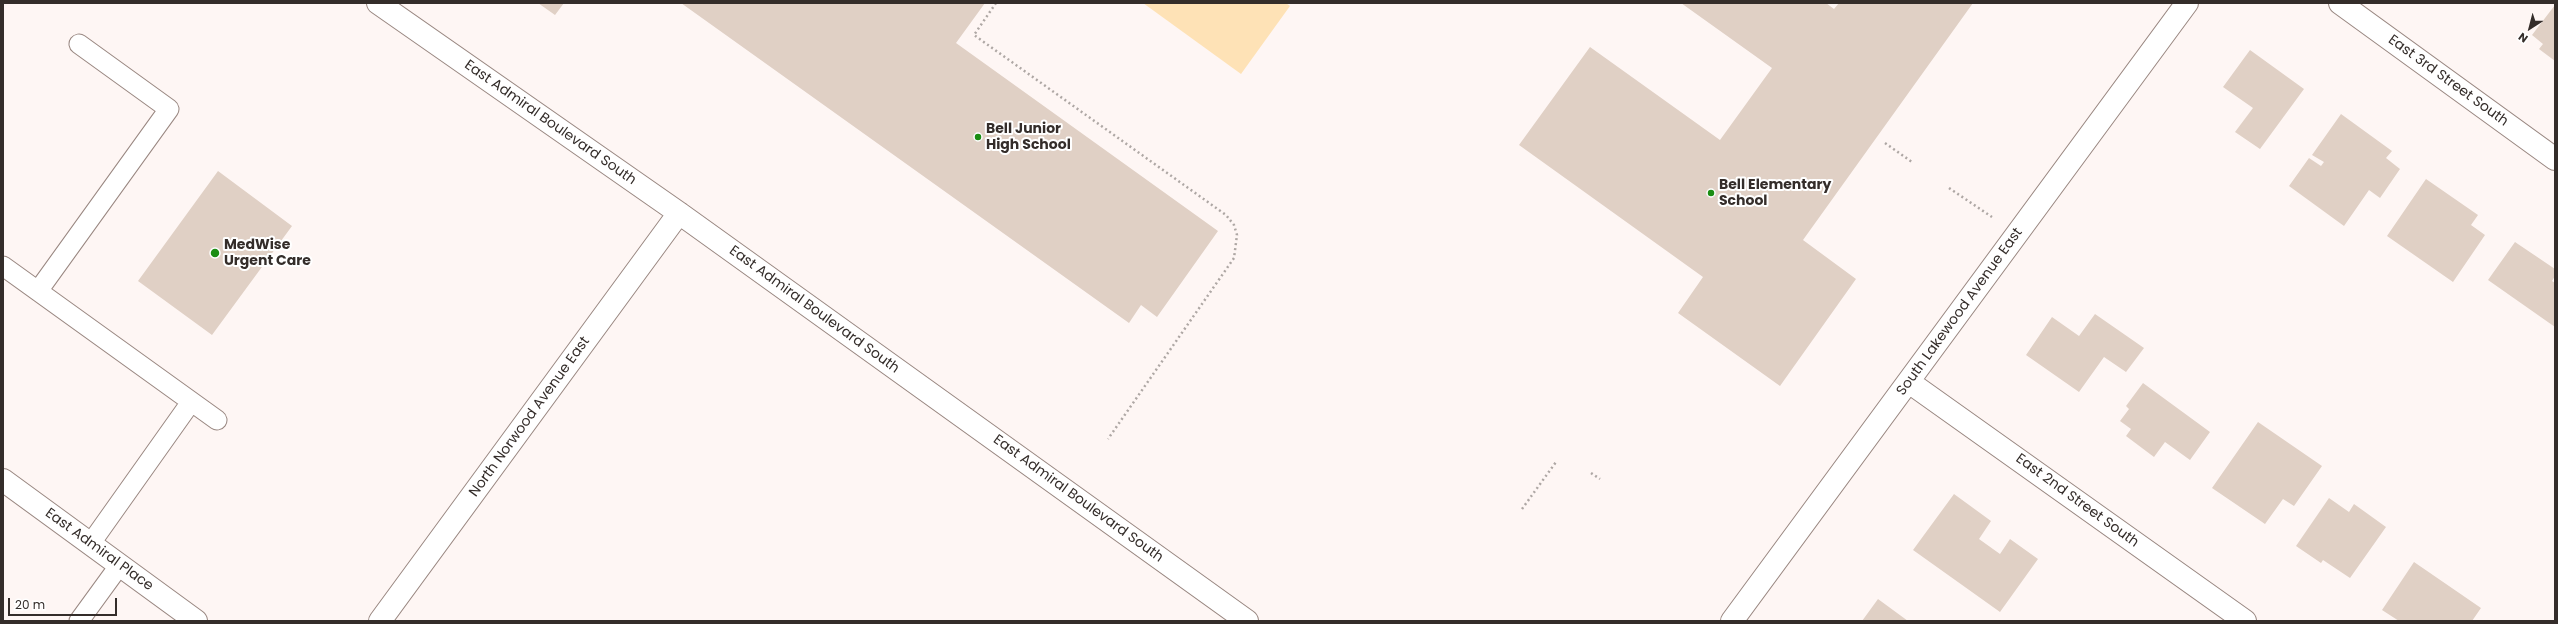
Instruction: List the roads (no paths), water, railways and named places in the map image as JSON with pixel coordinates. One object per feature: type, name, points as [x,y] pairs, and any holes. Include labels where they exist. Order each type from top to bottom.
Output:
[{"type":"street","name":"East Admiral Boulevard South","points":[[378,3],[679,213],[1247,621]]},
{"type":"street","name":"South Lakewood Avenue East","points":[[1732,621],[2187,3]]},
{"type":"street","name":"East 3rd Street South","points":[[2340,3],[2555,159]]},
{"type":"street","name":"North Norwood Avenue East","points":[[380,621],[679,213]]},
{"type":"street","name":"East 2nd Street South","points":[[1909,382],[2245,621]]},
{"type":"street","name":"East Admiral Place","points":[[3,480],[196,621]]},
{"type":"lane","points":[[38,291],[169,108],[79,44]]},
{"type":"lane","points":[[3,266],[217,420]]},
{"type":"lane","points":[[90,543],[191,402]]},
{"type":"lane","points":[[80,621],[119,566]]},
{"type":"place","name":"Bell Junior High School","points":[[978,137]]},
{"type":"place","name":"Bell Elementary School","points":[[1711,193]]},
{"type":"place","name":"MedWise Urgent Care","points":[[215,253]]}]
